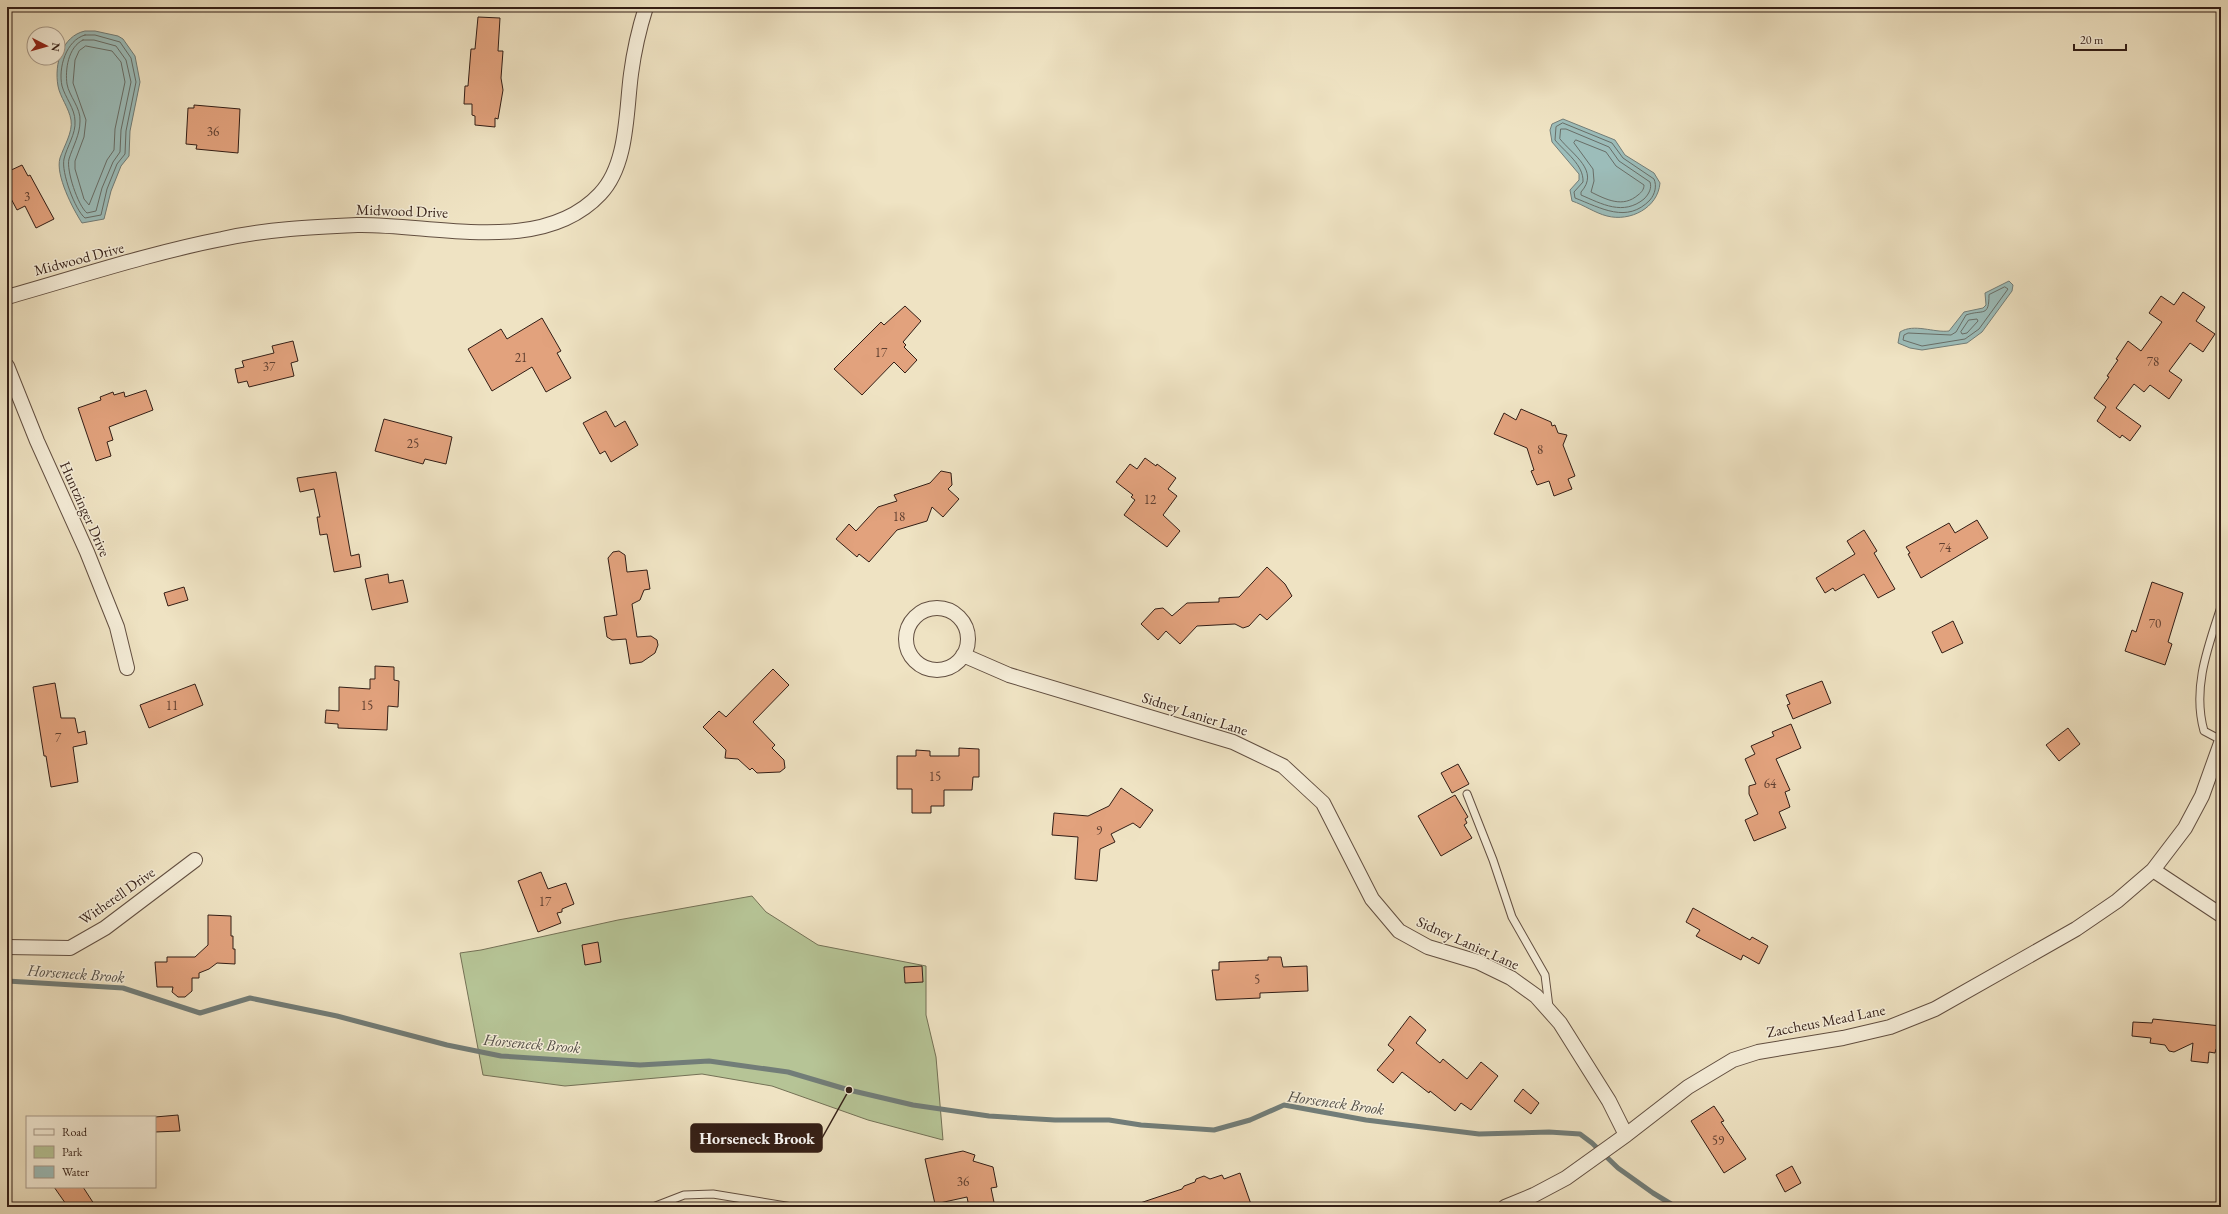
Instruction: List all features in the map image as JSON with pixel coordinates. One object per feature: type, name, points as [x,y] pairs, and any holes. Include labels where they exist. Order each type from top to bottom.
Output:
[{"type":"street","name":"Midwood Drive","points":[[7,297],[223,238],[293,228],[361,225],[508,231],[540,228],[563,220],[583,209],[602,193],[618,164],[626,126],[637,36],[646,7]]},
{"type":"street","name":"Huntzinger Drive","points":[[7,366],[37,441],[87,552],[116,626],[127,668]]},
{"type":"street","points":[[938,608],[951,611],[961,620],[966,630],[968,640],[963,655],[953,665],[946,668],[930,669],[920,665],[909,653],[907,646],[906,640],[909,624],[914,617],[924,610],[938,608]]},
{"type":"street","name":"Sidney Lanier Lane","points":[[963,655],[1009,675],[1233,742],[1283,766],[1323,803],[1372,899],[1399,931],[1428,947],[1478,962],[1511,978],[1536,996],[1560,1023],[1609,1101],[1621,1139]]},
{"type":"street","name":"Zaccheus Mead Lane","points":[[1505,1207],[1540,1192],[1566,1178],[1621,1139],[1688,1087],[1733,1060],[1758,1052],[1843,1038],[1890,1027],[1935,1009],[2076,929],[2117,901],[2153,870],[2185,828],[2202,796],[2221,743]]},
{"type":"street","name":"Witherell Drive","points":[[7,947],[70,948],[105,928],[195,860]]},
{"type":"street","points":[[2153,870],[2221,916]]},
{"type":"lane","points":[[2221,607],[2205,656],[2200,687],[2200,708],[2204,731],[2221,740]]},
{"type":"lane","points":[[1467,794],[1493,860],[1512,917],[1545,976],[1549,1011]]},
{"type":"lane","points":[[653,1207],[684,1195],[713,1194],[792,1207]]},
{"type":"green space","points":[[752,896],[766,912],[818,945],[926,966],[926,1015],[936,1057],[943,1140],[868,1120],[772,1086],[702,1074],[565,1086],[483,1075],[460,953],[481,950],[618,920]]},
{"type":"water","points":[[85,31],[95,31],[118,36],[123,39],[135,56],[140,82],[130,131],[129,156],[121,166],[111,191],[104,219],[82,223],[62,182],[59,165],[60,158],[71,129],[71,120],[59,90],[57,69],[58,66],[66,66],[66,44],[77,34]]},
{"type":"water","points":[[1563,119],[1615,140],[1625,155],[1654,173],[1660,183],[1654,200],[1641,211],[1625,217],[1603,215],[1572,201],[1570,190],[1579,180],[1579,174],[1552,142],[1550,130],[1552,124]]},
{"type":"water","points":[[2009,281],[2013,285],[2012,291],[1982,332],[1967,343],[1922,350],[1910,348],[1898,343],[1900,332],[1906,329],[1918,328],[1949,331],[1964,312],[1983,308],[1986,305],[1985,293]]},
{"type":"building","points":[[478,17],[500,18],[498,51],[503,51],[501,78],[503,90],[498,119],[495,118],[495,127],[475,125],[475,116],[472,115],[472,104],[464,104],[465,86],[468,86],[471,49],[475,49]]},
{"type":"building","points":[[194,105],[240,109],[238,153],[196,149],[197,145],[186,144],[188,108],[194,108]]},
{"type":"building","points":[[22,165],[28,176],[30,175],[54,219],[36,228],[25,206],[17,210],[7,191],[7,172]]},
{"type":"building","points":[[2183,292],[2205,307],[2196,321],[2215,334],[2203,352],[2190,343],[2169,371],[2182,380],[2169,399],[2150,385],[2144,392],[2134,384],[2116,408],[2141,426],[2130,441],[2122,435],[2120,438],[2097,421],[2106,407],[2094,398],[2109,377],[2107,376],[2118,360],[2116,359],[2128,341],[2141,351],[2162,322],[2149,313],[2161,296],[2174,305]]},
{"type":"building","points":[[905,306],[921,321],[903,342],[906,345],[904,347],[917,360],[905,373],[894,362],[862,395],[834,369],[881,322],[884,325]]},
{"type":"building","points":[[542,318],[561,351],[557,353],[571,378],[546,392],[532,367],[492,391],[468,349],[501,329],[507,339]]},
{"type":"building","points":[[293,341],[298,361],[291,363],[294,376],[249,387],[247,381],[238,383],[235,369],[244,367],[242,361],[274,353],[272,346]]},
{"type":"building","points":[[146,390],[153,410],[109,427],[113,440],[107,442],[111,456],[96,461],[78,408],[101,400],[100,397],[113,392],[114,395],[124,392],[125,397]]},
{"type":"building","points":[[1521,409],[1551,422],[1552,426],[1555,425],[1558,433],[1567,435],[1563,445],[1575,476],[1568,479],[1572,489],[1554,496],[1549,481],[1537,485],[1531,471],[1534,470],[1527,448],[1494,434],[1504,413],[1516,420]]},
{"type":"building","points":[[606,411],[615,427],[625,421],[638,445],[611,462],[605,451],[600,454],[583,423]]},
{"type":"building","points":[[384,419],[452,437],[446,464],[425,459],[423,464],[375,451]]},
{"type":"building","points":[[1145,458],[1156,466],[1157,464],[1176,478],[1168,489],[1177,496],[1163,515],[1180,531],[1167,547],[1124,515],[1135,500],[1131,497],[1133,495],[1116,482],[1130,464],[1137,469]]},
{"type":"building","points":[[941,471],[951,473],[952,485],[948,489],[959,499],[943,517],[932,507],[927,521],[897,530],[869,562],[859,554],[857,557],[836,539],[849,524],[856,531],[878,507],[897,501],[894,495],[930,483]]},
{"type":"building","points":[[336,472],[351,556],[359,554],[361,567],[334,572],[327,534],[320,535],[317,517],[320,517],[314,489],[300,492],[297,478]]},
{"type":"building","points":[[1977,520],[1988,538],[1921,578],[1908,554],[1910,553],[1906,547],[1949,523],[1955,533]]},
{"type":"building","points":[[1864,530],[1877,551],[1874,553],[1895,589],[1878,598],[1864,574],[1835,591],[1833,588],[1825,593],[1816,578],[1855,554],[1847,541]]},
{"type":"building","points":[[619,551],[625,555],[627,572],[647,570],[650,589],[644,590],[640,600],[632,604],[637,637],[651,636],[657,640],[658,645],[655,653],[642,662],[630,664],[626,639],[612,640],[607,637],[604,617],[617,615],[608,558],[613,552]]},
{"type":"building","points":[[1267,567],[1285,584],[1292,596],[1267,620],[1260,614],[1249,626],[1243,628],[1235,624],[1197,626],[1180,644],[1166,631],[1158,640],[1141,624],[1155,609],[1163,608],[1172,616],[1187,603],[1219,602],[1219,598],[1239,597]]},
{"type":"building","points":[[388,574],[389,583],[403,580],[408,602],[372,610],[365,579]]},
{"type":"building","points":[[2152,582],[2183,593],[2168,642],[2172,644],[2165,665],[2125,651],[2132,630],[2136,632]]},
{"type":"building","points":[[184,587],[188,600],[168,606],[164,593]]},
{"type":"building","points":[[1953,621],[1963,643],[1942,653],[1932,632]]},
{"type":"building","points":[[375,666],[394,667],[394,680],[399,681],[398,707],[388,706],[387,730],[338,728],[338,724],[325,723],[326,710],[339,711],[339,687],[370,689],[370,679],[375,679]]},
{"type":"building","points":[[773,669],[789,685],[753,722],[775,745],[772,748],[784,760],[785,768],[780,772],[757,773],[752,768],[750,770],[738,759],[725,758],[726,750],[703,727],[719,711],[726,717]]},
{"type":"building","points":[[1822,681],[1831,703],[1793,719],[1787,705],[1790,704],[1786,695]]},
{"type":"building","points":[[55,683],[61,718],[75,718],[78,733],[85,731],[87,744],[73,747],[78,782],[51,787],[46,756],[44,756],[33,687]]},
{"type":"building","points":[[195,684],[203,705],[149,728],[140,705]]},
{"type":"building","points":[[1791,724],[1801,748],[1776,759],[1790,790],[1785,792],[1790,807],[1779,812],[1786,828],[1754,841],[1745,820],[1758,814],[1749,794],[1749,786],[1756,784],[1745,759],[1755,754],[1751,746],[1774,736],[1772,732]]},
{"type":"building","points":[[2068,728],[2080,744],[2059,761],[2046,745]]},
{"type":"building","points":[[959,748],[979,749],[979,777],[973,777],[972,790],[944,790],[944,806],[931,806],[931,813],[912,813],[912,789],[897,789],[897,756],[916,756],[916,750],[930,751],[930,756],[959,756]]},
{"type":"building","points":[[1458,764],[1469,784],[1452,793],[1441,773]]},
{"type":"building","points":[[1121,788],[1153,810],[1140,828],[1133,823],[1111,834],[1115,842],[1100,849],[1097,881],[1075,879],[1078,837],[1052,835],[1054,813],[1088,816],[1109,806]]},
{"type":"building","points":[[1455,795],[1468,817],[1465,819],[1467,823],[1464,825],[1472,838],[1441,856],[1418,816]]},
{"type":"building","points":[[541,872],[548,889],[566,883],[574,904],[562,909],[562,912],[557,913],[561,923],[538,932],[518,881]]},
{"type":"building","points":[[1693,908],[1750,940],[1752,937],[1768,946],[1759,964],[1743,955],[1741,960],[1696,936],[1700,930],[1686,922]]},
{"type":"building","points":[[208,915],[231,916],[231,936],[233,936],[233,949],[235,949],[235,964],[217,963],[209,969],[199,973],[199,978],[192,978],[192,991],[185,997],[178,997],[172,992],[173,987],[157,987],[155,962],[167,962],[167,957],[195,957],[208,945]]},
{"type":"building","points":[[598,942],[601,962],[585,965],[582,945]]},
{"type":"building","points":[[1268,957],[1281,957],[1283,967],[1307,966],[1308,991],[1260,993],[1260,998],[1216,1000],[1212,970],[1219,970],[1219,962],[1268,960]]},
{"type":"building","points":[[922,966],[923,982],[905,983],[904,967]]},
{"type":"building","points":[[1410,1016],[1426,1030],[1416,1043],[1440,1063],[1443,1059],[1467,1079],[1481,1062],[1498,1076],[1471,1110],[1461,1103],[1455,1111],[1430,1091],[1429,1093],[1402,1072],[1393,1083],[1377,1070],[1394,1050],[1388,1045]]},
{"type":"building","points":[[2153,1019],[2221,1026],[2221,1050],[2216,1049],[2215,1053],[2209,1052],[2208,1063],[2191,1061],[2193,1043],[2174,1052],[2169,1051],[2165,1045],[2150,1043],[2151,1038],[2132,1036],[2133,1022],[2152,1023]]},
{"type":"building","points":[[1523,1089],[1539,1103],[1531,1114],[1514,1101]]},
{"type":"building","points":[[1714,1106],[1724,1121],[1721,1122],[1746,1159],[1724,1173],[1691,1121]]},
{"type":"building","points":[[178,1115],[180,1131],[156,1132],[156,1117]]},
{"type":"building","points":[[963,1151],[975,1155],[973,1161],[993,1167],[997,1187],[991,1188],[995,1207],[969,1207],[967,1197],[935,1204],[925,1159]]},
{"type":"building","points":[[1792,1166],[1801,1183],[1785,1192],[1776,1175]]},
{"type":"building","points":[[1240,1173],[1252,1207],[1137,1207],[1137,1204],[1182,1189],[1184,1186],[1195,1182],[1196,1179],[1204,1176],[1210,1179],[1222,1175],[1224,1179]]},
{"type":"building","points":[[55,1188],[84,1188],[96,1207],[68,1207]]},
{"type":"waterway","name":"Horseneck Brook","points":[[7,981],[123,988],[200,1013],[250,998],[337,1016],[447,1045],[501,1056],[640,1065],[709,1061],[788,1072],[849,1090],[913,1105],[989,1116],[1055,1120],[1109,1120],[1141,1125],[1214,1130],[1250,1120],[1284,1105],[1366,1120],[1479,1134],[1549,1132],[1580,1134],[1592,1143],[1618,1168],[1653,1193],[1676,1207]]},
{"type":"place","name":"Horseneck Brook","points":[[849,1090]]}]
